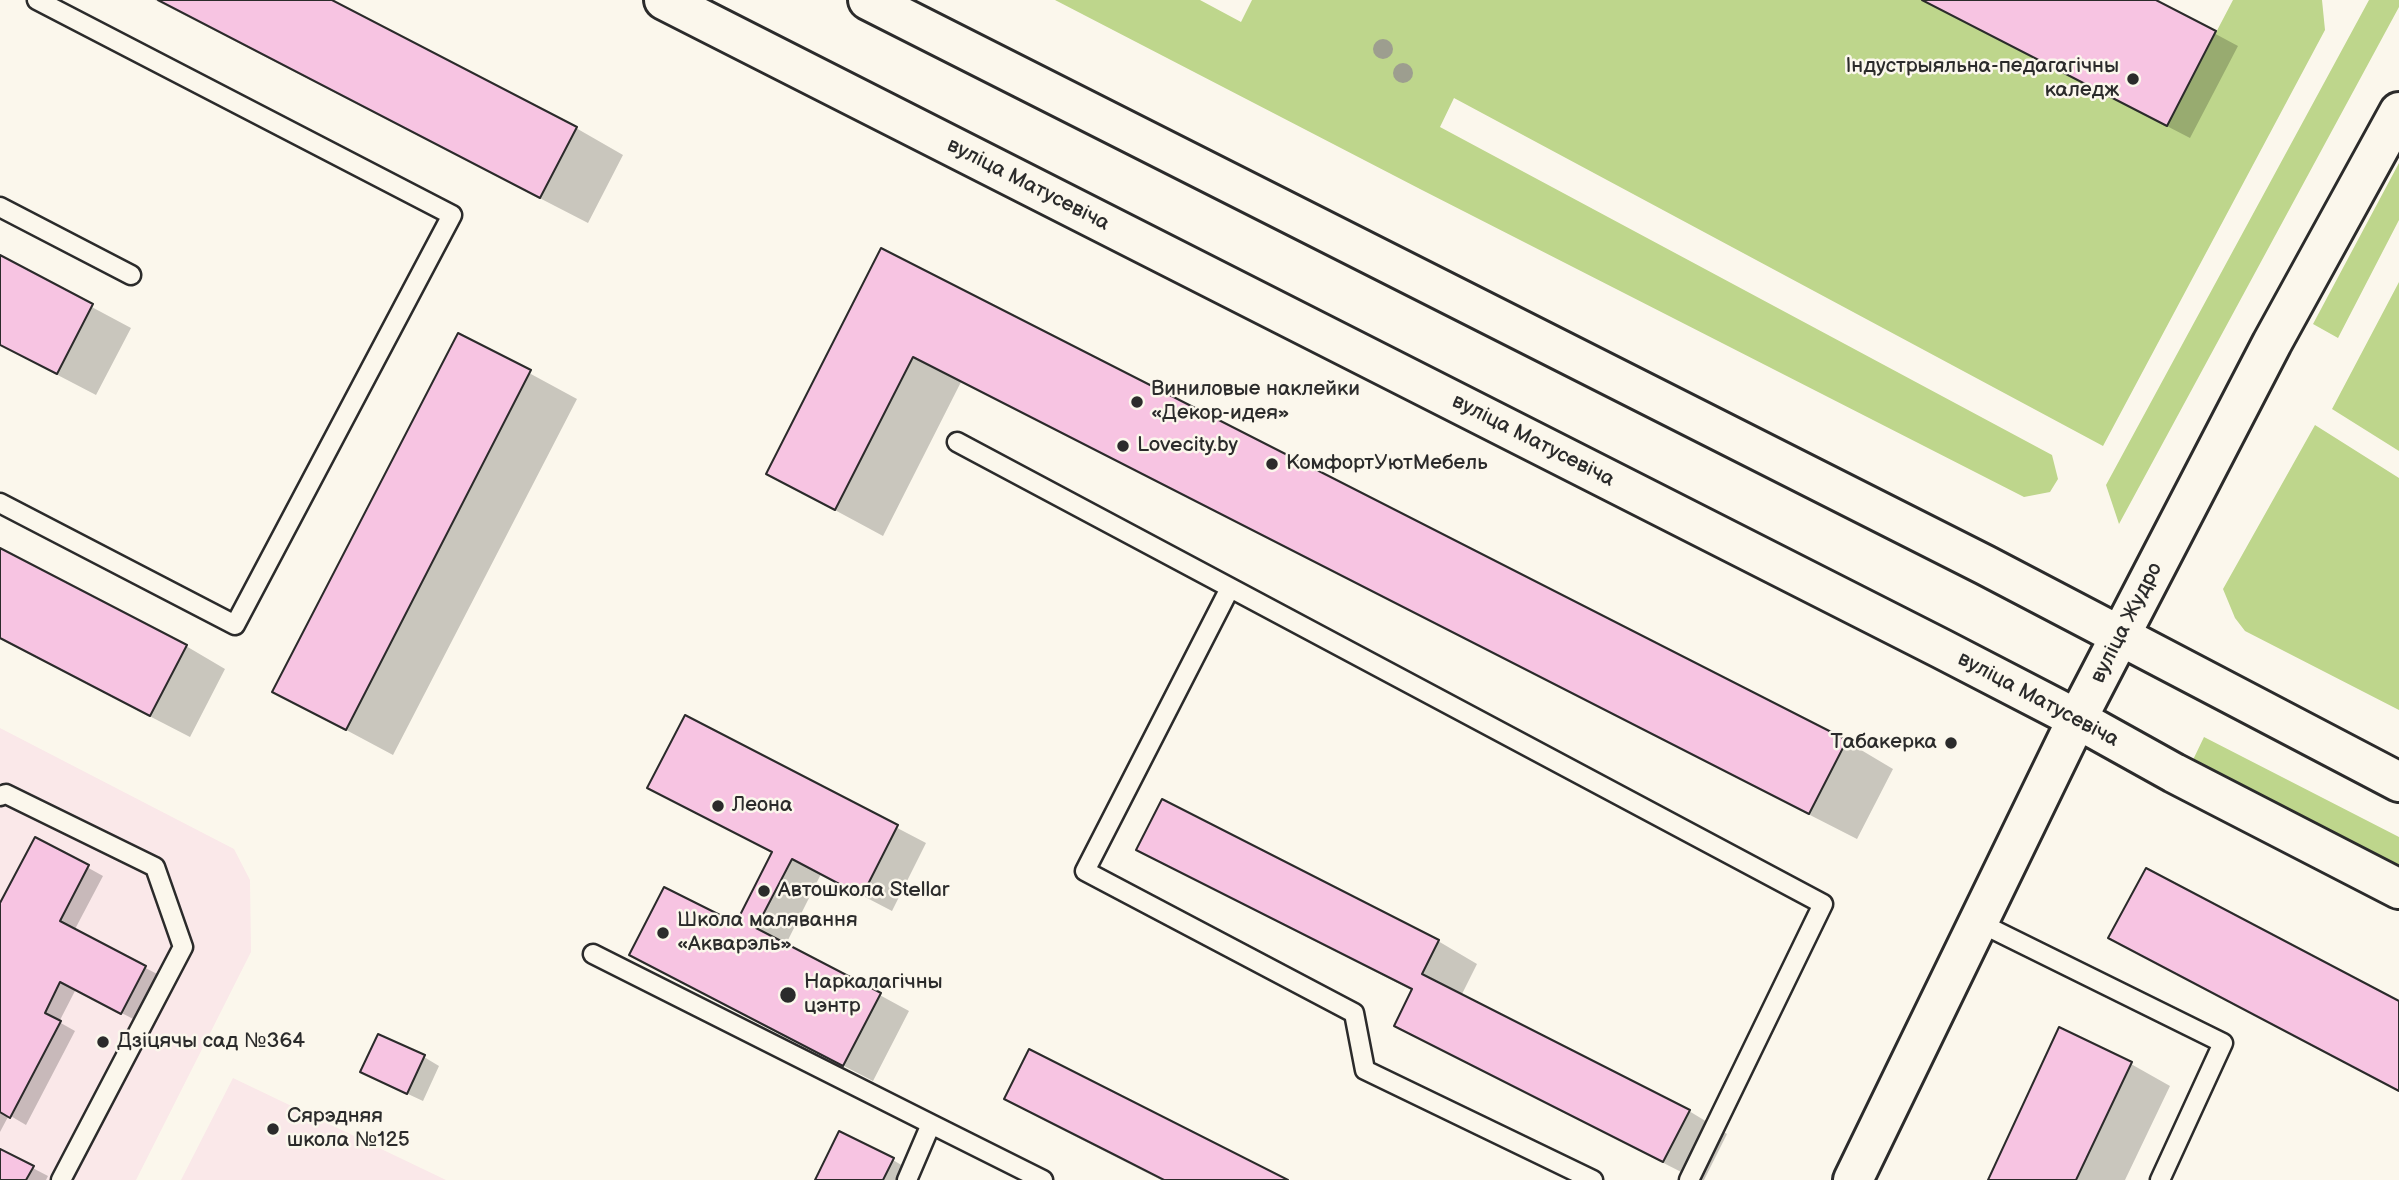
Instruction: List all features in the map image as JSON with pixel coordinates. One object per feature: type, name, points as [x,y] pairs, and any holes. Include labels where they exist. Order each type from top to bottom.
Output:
[{"type":"main road","name":"вуліца Матусевіча","points":[[664,0],[2077,719],[2174,773],[2399,889]]},
{"type":"main road","points":[[868,0],[1985,565],[2399,782]]},
{"type":"main road","name":"вуліца Жудро","points":[[1853,1180],[2077,719],[2272,343],[2399,112]]},
{"type":"lane","points":[[0,503],[235,625],[452,215],[37,0]]},
{"type":"lane","points":[[0,207],[131,275]]},
{"type":"lane","points":[[957,442],[1823,904],[1689,1180]]},
{"type":"lane","points":[[1230,588],[1085,871],[1354,1013],[1365,1070],[1593,1180]]},
{"type":"lane","points":[[0,796],[6,794],[155,867],[183,947],[61,1180]]},
{"type":"lane","points":[[1978,922],[2223,1044],[2160,1180]]},
{"type":"lane","points":[[593,954],[1043,1180]]},
{"type":"lane","points":[[907,1180],[931,1124]]},
{"type":"shaded area","name":"Дзіцячы сад №364","points":[[0,728],[234,849],[250,880],[251,952],[136,1180],[0,1180]]},
{"type":"shaded area","name":"Сярэдняя школа №125","points":[[233,1078],[446,1180],[181,1180]]},
{"type":"green space","points":[[1055,0],[1200,0],[1241,22],[1252,0],[1922,0],[2167,126],[2233,0],[2322,0],[2325,30],[2103,446],[1454,98],[1440,127],[2052,455],[2058,479],[2050,492],[2024,497]]},
{"type":"green space","points":[[2369,0],[2399,0],[2399,7],[2119,524],[2106,485]]},
{"type":"green space","points":[[2399,163],[2399,220],[2338,338],[2313,324]]},
{"type":"green space","points":[[2399,282],[2399,451],[2332,409]]},
{"type":"green space","points":[[2315,425],[2399,478],[2399,710],[2245,631],[2235,618],[2223,589]]},
{"type":"green space","points":[[2204,737],[2399,837],[2399,872],[2191,764]]},
{"type":"building","points":[[158,0],[332,0],[577,127],[540,198]]},
{"type":"building","name":"Індустрыяльна-педагагічны каледж","points":[[1922,0],[2156,0],[2216,31],[2167,126]]},
{"type":"building","points":[[881,248],[1847,740],[1809,814],[913,357],[835,510],[766,474]]},
{"type":"building","points":[[0,255],[93,304],[57,374],[0,345]]},
{"type":"building","points":[[458,333],[531,370],[346,730],[272,692]]},
{"type":"building","points":[[0,548],[187,645],[150,716],[0,638]]},
{"type":"building","name":"Автошкола Stellar","points":[[685,715],[898,825],[862,896],[792,859],[756,928],[881,993],[843,1066],[629,955],[664,887],[736,923],[772,852],[647,788]]},
{"type":"building","points":[[1162,799],[1439,940],[1422,974],[1690,1110],[1663,1162],[1394,1026],[1412,989],[1136,850]]},
{"type":"building","points":[[35,837],[89,865],[60,921],[146,966],[121,1014],[60,982],[45,1013],[61,1021],[10,1118],[0,1112],[0,903]]},
{"type":"building","points":[[2146,868],[2399,1001],[2399,1091],[2108,938]]},
{"type":"building","points":[[2059,1027],[2132,1062],[2076,1180],[1988,1180]]},
{"type":"building","points":[[378,1034],[425,1055],[407,1094],[360,1072]]},
{"type":"building","points":[[1029,1049],[1288,1180],[1164,1180],[1004,1099]]},
{"type":"building","points":[[839,1131],[894,1158],[883,1180],[815,1180]]},
{"type":"building","points":[[0,1149],[34,1166],[26,1180],[0,1180]]},
{"type":"place","name":"Індустрыяльна-педагагічны каледж","points":[[2133,79]]},
{"type":"place","name":"Виниловые наклейки «Декор-идея»","points":[[1137,402]]},
{"type":"place","name":"Lovecity.by","points":[[1123,446]]},
{"type":"place","name":"КомфортУютМебель","points":[[1272,464]]},
{"type":"place","name":"Табакерка","points":[[1951,743]]},
{"type":"place","name":"Леона","points":[[718,806]]},
{"type":"place","name":"Автошкола Stellar","points":[[764,891]]},
{"type":"place","name":"Школа малявання «Акварэль»","points":[[663,933]]},
{"type":"place","name":"Наркалагічны цэнтр","points":[[788,995]]},
{"type":"place","name":"Дзіцячы сад №364","points":[[103,1042]]},
{"type":"place","name":"Сярэдняя школа №125","points":[[273,1129]]}]
